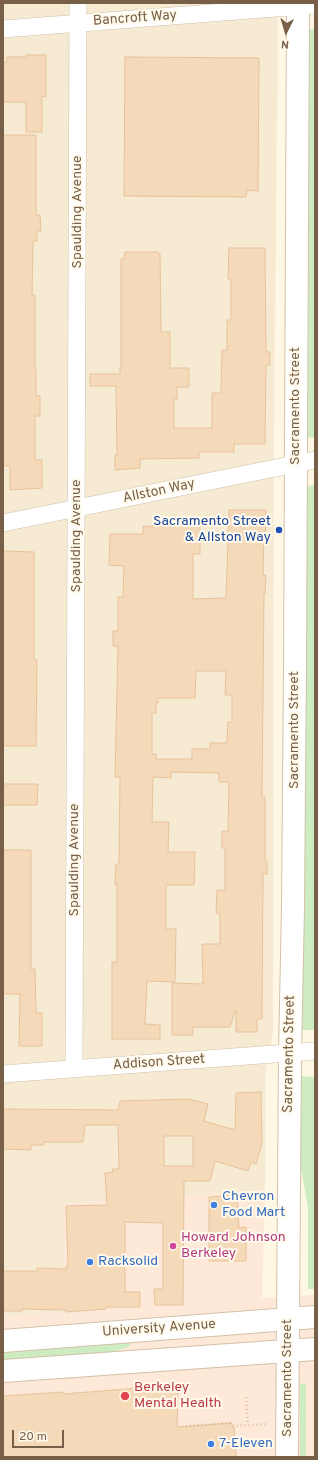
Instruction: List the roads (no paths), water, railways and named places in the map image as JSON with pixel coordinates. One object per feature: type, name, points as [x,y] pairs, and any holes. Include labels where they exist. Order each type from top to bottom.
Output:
[{"type":"street","name":"Spaulding Avenue","points":[[74,1068],[78,3]]},
{"type":"street","name":"Bancroft Way","points":[[3,29],[304,5]]},
{"type":"street","name":"Sacramento Street","points":[[287,1457],[290,1054],[305,462],[304,5]]},
{"type":"street","name":"Allston Way","points":[[3,523],[305,462]]},
{"type":"street","name":"Addison Street","points":[[3,1074],[315,1051]]},
{"type":"street","name":"University Avenue","points":[[3,1341],[315,1317]]},
{"type":"street","points":[[3,1371],[315,1349]]},
{"type":"place","name":"Sacramento Street & Allston Way","points":[[279,530]]},
{"type":"place","name":"Chevron Food Mart","points":[[214,1205]]},
{"type":"place","name":"Howard Johnson Berkeley","points":[[173,1246]]},
{"type":"place","name":"Racksolid","points":[[90,1262]]},
{"type":"place","name":"Berkeley Mental Health","points":[[125,1396]]},
{"type":"place","name":"7-Eleven","points":[[211,1444]]}]
